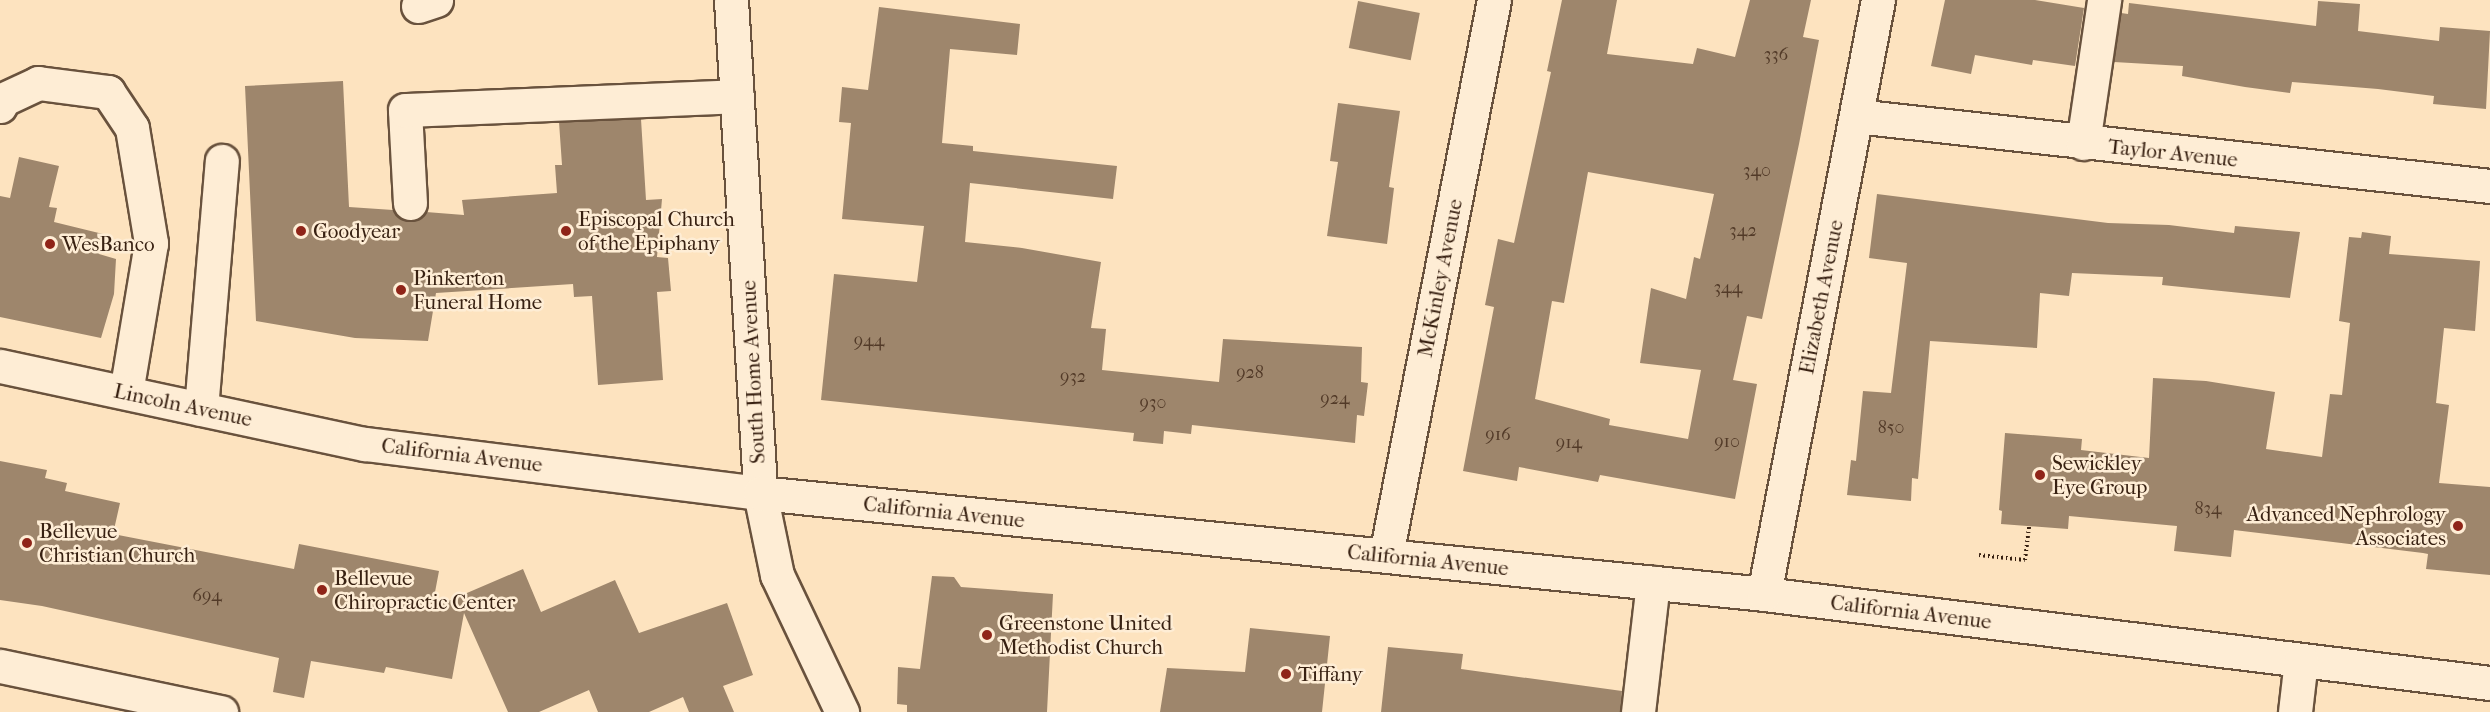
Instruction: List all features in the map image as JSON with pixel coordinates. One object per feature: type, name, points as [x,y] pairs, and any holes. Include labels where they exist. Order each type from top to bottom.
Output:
[{"type":"street","name":"South Home Avenue","points":[[731,0],[760,493],[777,574],[842,712]]},
{"type":"street","name":"McKinley Avenue","points":[[1386,555],[1494,0]]},
{"type":"street","name":"Elizabeth Avenue","points":[[1764,594],[1878,0]]},
{"type":"street","points":[[2083,143],[2104,0]]},
{"type":"street","points":[[0,106],[2,100],[38,84],[108,92],[132,128],[151,243],[126,393]]},
{"type":"street","points":[[410,203],[405,110],[737,96]]},
{"type":"street","name":"Taylor Avenue","points":[[1856,117],[2490,186]]},
{"type":"street","points":[[201,409],[222,161]]},
{"type":"street","name":"Lincoln Avenue","points":[[0,366],[365,444]]},
{"type":"street","name":"California Avenue","points":[[365,444],[760,493],[1764,594],[2490,683]]},
{"type":"street","points":[[1638,712],[1653,583]]},
{"type":"street","points":[[2295,712],[2301,660]]},
{"type":"street","points":[[0,666],[221,712]]},
{"type":"path","points":[[1979,555],[2025,560],[2029,526]]},
{"type":"building","points":[[1562,0],[1617,0],[1607,54],[1693,64],[1697,48],[1735,57],[1750,0],[1811,0],[1803,37],[1819,40],[1799,144],[1762,319],[1747,316],[1733,380],[1757,384],[1735,499],[1600,475],[1598,482],[1519,467],[1517,481],[1463,471],[1494,307],[1485,305],[1498,239],[1514,243],[1551,72],[1547,71]],"holes":[[[1588,172],[1714,194],[1700,259],[1694,257],[1686,299],[1651,288],[1640,363],[1701,370],[1688,439],[1609,425],[1610,419],[1535,399],[1552,301],[1564,303]]]},
{"type":"building","points":[[1945,0],[2035,0],[2084,8],[2075,66],[2033,60],[2032,65],[1975,55],[1971,74],[1931,66]]},
{"type":"building","points":[[1358,1],[1420,13],[1411,60],[1349,48]]},
{"type":"building","points":[[2318,1],[2360,4],[2358,31],[2439,41],[2440,27],[2490,31],[2486,109],[2433,104],[2434,96],[2378,89],[2292,82],[2290,93],[2182,76],[2183,66],[2114,62],[2121,13],[2128,14],[2129,3],[2316,26]]},
{"type":"building","points":[[879,7],[1020,24],[1017,55],[950,49],[942,143],[973,146],[973,151],[1117,166],[1113,199],[970,183],[965,242],[1022,248],[1101,262],[1091,328],[1106,329],[1102,370],[1219,382],[1223,339],[1362,347],[1361,382],[1368,383],[1364,416],[1357,415],[1355,443],[1192,425],[1191,434],[1164,431],[1163,444],[1133,441],[1134,433],[821,400],[834,274],[917,282],[924,226],[842,219],[851,123],[839,122],[842,87],[868,90]]},
{"type":"building","points":[[343,81],[349,207],[393,210],[401,219],[410,222],[426,212],[464,215],[462,200],[557,193],[555,165],[562,165],[559,122],[641,119],[646,200],[662,199],[657,257],[668,258],[671,291],[657,292],[663,380],[598,385],[592,296],[574,297],[573,284],[436,293],[428,341],[355,338],[256,321],[245,86]]},
{"type":"building","points":[[1338,103],[1400,111],[1389,187],[1394,188],[1387,244],[1327,236],[1338,162],[1330,161]]},
{"type":"building","name":"WesBanco","points":[[19,157],[59,166],[49,207],[57,208],[54,222],[103,234],[99,254],[116,259],[114,294],[101,338],[0,317],[0,196],[10,198]]},
{"type":"building","points":[[1877,194],[2108,223],[2169,225],[2234,233],[2235,226],[2300,232],[2290,298],[2162,285],[2163,277],[2072,273],[2069,296],[2040,293],[2037,348],[1930,341],[1918,479],[1912,478],[1911,501],[1847,495],[1851,460],[1856,461],[1863,391],[1891,393],[1907,263],[1869,258]]},
{"type":"building","points":[[2362,232],[2391,236],[2389,254],[2480,261],[2475,331],[2444,328],[2436,403],[2449,405],[2439,483],[2490,487],[2490,575],[2426,569],[2428,554],[2423,553],[2234,530],[2231,557],[2174,551],[2177,526],[2069,516],[2068,529],[2001,524],[2002,511],[1999,510],[2005,433],[2082,439],[2081,450],[2149,458],[2153,378],[2206,381],[2275,392],[2266,449],[2322,457],[2330,394],[2342,395],[2350,323],[2339,321],[2349,237],[2361,238]]},
{"type":"building","points":[[0,461],[47,470],[45,478],[67,483],[65,491],[120,503],[113,534],[294,569],[299,544],[439,571],[432,608],[523,569],[541,612],[615,580],[639,633],[727,603],[753,675],[723,686],[734,712],[689,712],[683,697],[649,712],[598,712],[589,690],[539,712],[508,712],[464,613],[452,679],[386,667],[384,673],[311,661],[304,698],[273,692],[279,658],[42,606],[0,600]]},
{"type":"building","name":"Greenstone United Methodist Church","points":[[932,576],[954,577],[961,587],[1053,594],[1047,712],[907,712],[907,705],[897,704],[898,667],[920,669]]},
{"type":"building","points":[[1250,628],[1330,636],[1322,712],[1160,712],[1167,668],[1245,672]]},
{"type":"building","points":[[1388,647],[1463,654],[1461,669],[1622,691],[1620,712],[1381,712]]},
{"type":"place","name":"Goodyear","points":[[301,231]]},
{"type":"place","name":"Episcopal Church of the Epiphany","points":[[566,231]]},
{"type":"place","name":"WesBanco","points":[[50,244]]},
{"type":"place","name":"Pinkerton Funeral Home","points":[[401,290]]},
{"type":"place","name":"Sewickley Eye Group","points":[[2040,475]]},
{"type":"place","name":"Advanced Nephrology Associates","points":[[2458,526]]},
{"type":"place","name":"Bellevue Christian Church","points":[[27,543]]},
{"type":"place","name":"Bellevue Chiropractic Center","points":[[322,590]]},
{"type":"place","name":"Greenstone United Methodist Church","points":[[987,635]]},
{"type":"place","name":"Tiffany","points":[[1286,674]]}]
